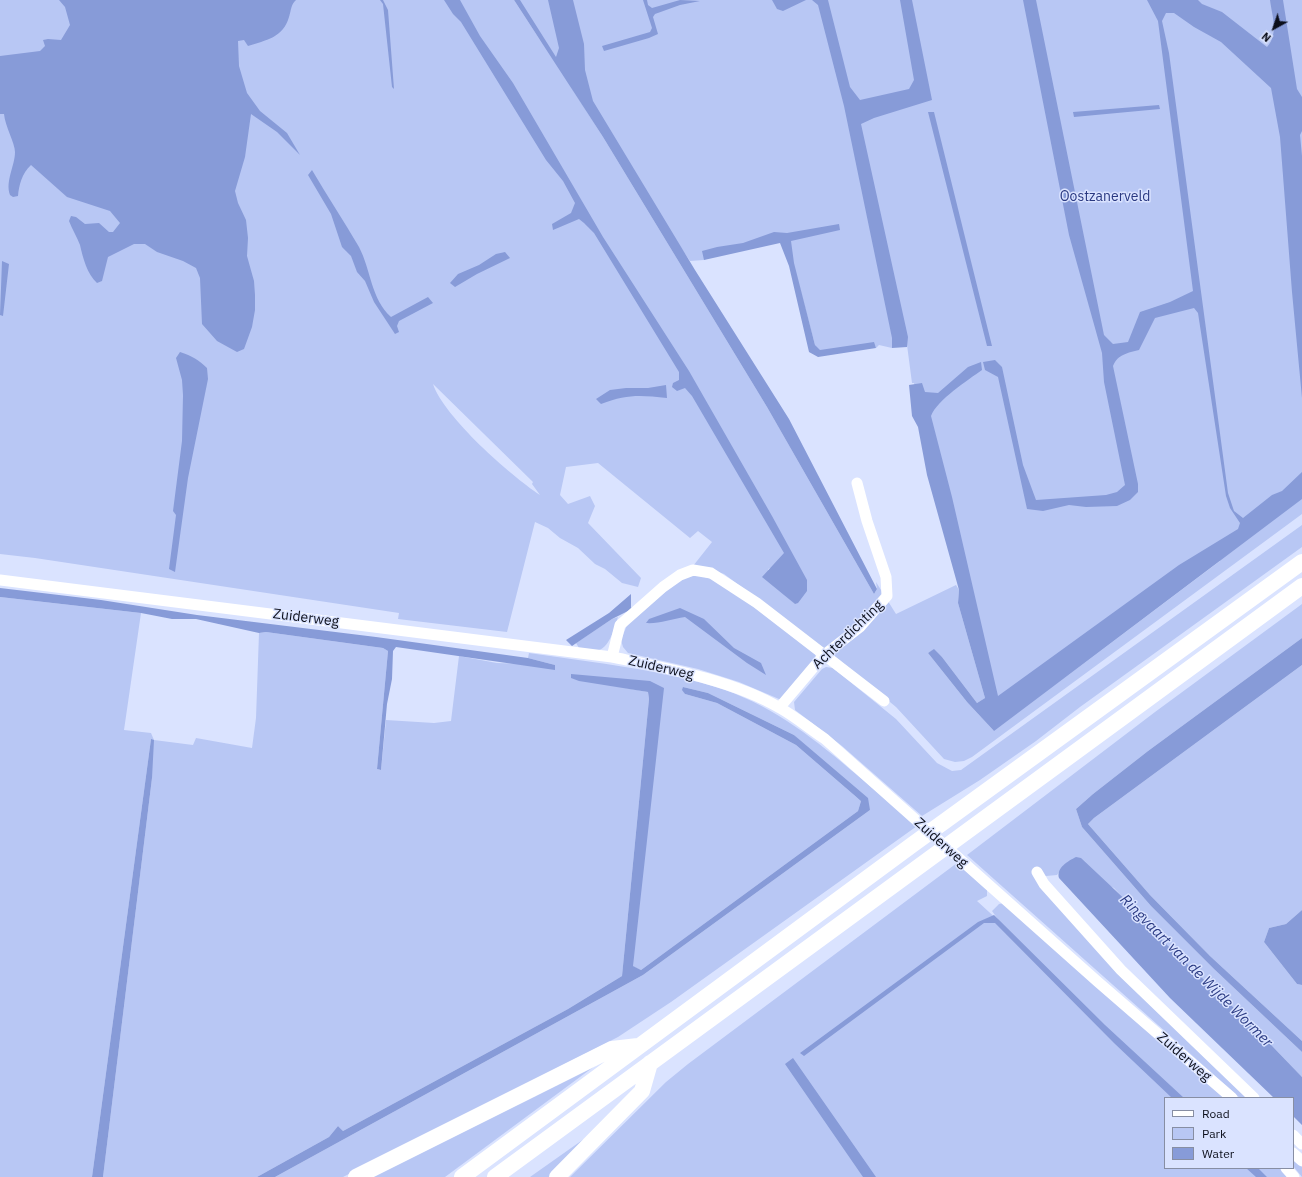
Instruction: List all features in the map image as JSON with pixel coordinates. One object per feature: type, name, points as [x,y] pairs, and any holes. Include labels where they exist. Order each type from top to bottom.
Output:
[{"type":"highway","points":[[462,1177],[968,805],[1302,562]]},
{"type":"highway","points":[[495,1177],[1302,586]]},
{"type":"highway","points":[[356,1177],[612,1049],[640,1046]]},
{"type":"highway","points":[[557,1177],[642,1091],[650,1063]]},
{"type":"street","name":"Achterdichting","points":[[780,707],[824,655],[860,627],[887,596],[886,577],[867,521],[857,483]]},
{"type":"street","name":"Zuiderweg","points":[[612,657],[620,625],[663,587],[680,575],[693,570],[711,573],[757,602],[884,701]]},
{"type":"street","name":"Zuiderweg","points":[[0,580],[612,657],[676,670],[715,681],[780,707],[825,739],[1098,982],[1231,1097]]},
{"type":"street","name":"Zuiderweg","points":[[1037,872],[1044,884],[1121,970],[1253,1097]]},
{"type":"street","points":[[1294,1136],[1302,1144]]},
{"type":"street","points":[[1294,1154],[1302,1161]]},
{"type":"street","points":[[1287,1169],[1294,1177]]},
{"type":"green space","name":"Oostzanerveld","points":[[0,0],[514,0],[542,43],[516,0],[1302,0],[1302,514],[972,757],[964,761],[955,762],[944,759],[896,707],[837,658],[724,574],[707,568],[693,566],[712,542],[698,531],[690,538],[598,463],[566,467],[560,495],[568,504],[590,496],[595,506],[588,523],[641,578],[638,587],[622,583],[605,569],[595,564],[578,548],[560,538],[548,528],[535,522],[507,632],[398,619],[399,613],[0,554]],"holes":[[[569,84],[690,261],[704,260],[715,254],[787,240],[815,345],[819,353],[875,346],[876,348],[879,345],[892,348],[893,341],[907,345],[912,383],[914,383],[994,731],[967,702],[928,653],[934,650],[942,657],[977,703],[985,698],[958,603],[959,590],[956,585],[896,614],[876,582],[877,589],[874,594],[767,407],[603,137]],[[433,384],[533,482],[532,484],[540,495],[512,474],[479,444],[450,412]],[[1220,560],[1220,561],[1047,691]],[[771,568],[795,604],[782,592],[768,569]]]},
{"type":"green space","points":[[1302,525],[1302,547],[1080,707],[1036,741],[980,780],[922,816],[842,746],[795,710],[794,702],[822,669],[826,667],[833,668],[896,719],[937,763],[952,771],[961,770]]},
{"type":"green space","points":[[691,576],[702,576],[723,583],[815,654],[817,660],[785,698],[779,699],[739,682],[698,669],[628,653],[623,647],[621,640],[627,625],[679,580]]},
{"type":"green space","points":[[0,597],[141,613],[124,730],[151,733],[154,740],[193,745],[196,738],[252,748],[256,718],[259,633],[266,632],[383,648],[388,651],[377,769],[381,770],[386,720],[434,723],[451,721],[459,656],[497,663],[555,665],[528,658],[529,653],[653,672],[701,683],[744,697],[795,726],[842,762],[917,826],[671,1002],[618,1037],[343,1177],[275,1177],[643,975],[870,810],[861,801],[858,811],[641,970],[632,966],[663,688],[571,678],[648,692],[649,699],[622,976],[568,1009],[343,1131],[338,1126],[329,1137],[257,1177],[103,1177],[152,778],[151,739],[92,1177],[0,1177]],"holes":[[[683,687],[708,693],[794,735],[860,800],[796,745],[717,703],[685,694]]]},
{"type":"green space","points":[[1302,604],[1302,638],[1148,751],[1076,809],[1082,827],[1151,906],[1214,969],[1302,1052],[1302,1077],[1249,1022],[1164,942],[1114,888],[1064,865],[1057,875],[1035,877],[1248,1097],[1239,1097],[967,855],[1155,712]]},
{"type":"green space","points":[[618,617],[612,636],[603,648],[594,650],[579,648],[576,643],[612,619]]},
{"type":"green space","points":[[1302,665],[1302,910],[1286,924],[1269,928],[1264,942],[1297,984],[1302,985],[1302,1041],[1210,956],[1150,895],[1088,824],[1094,818]]},
{"type":"green space","points":[[957,863],[987,890],[987,896],[977,901],[1000,922],[992,911],[999,904],[1004,903],[1226,1097],[1164,1097],[1164,1169],[1282,1169],[1287,1177],[570,1177],[666,1082]]},
{"type":"green space","points":[[611,1054],[445,1177],[368,1177]]},
{"type":"green space","points":[[598,1129],[550,1177],[530,1177]]},
{"type":"green space","points":[[1294,1158],[1302,1165],[1302,1177],[1294,1167]]},
{"type":"water","points":[[59,0],[296,0],[292,6],[283,30],[278,34],[267,40],[248,46],[244,40],[238,41],[239,66],[247,93],[260,111],[287,133],[300,155],[277,132],[251,114],[245,157],[235,191],[238,203],[246,220],[248,238],[247,256],[254,281],[255,295],[255,310],[252,327],[244,349],[237,352],[217,341],[202,324],[200,278],[196,268],[183,261],[157,252],[145,244],[134,244],[108,257],[102,281],[97,283],[88,270],[80,245],[69,221],[71,216],[76,217],[85,224],[99,223],[109,232],[113,232],[120,223],[110,211],[67,197],[31,165],[25,172],[22,179],[18,196],[13,197],[10,195],[9,179],[15,152],[4,114],[0,114],[0,56],[40,51],[45,46],[43,40],[61,40],[70,25],[65,7]]},
{"type":"water","points":[[380,0],[383,0],[388,10],[394,89],[392,87],[383,4]]},
{"type":"water","points":[[444,0],[460,0],[480,36],[513,83],[603,237],[689,371],[807,580],[807,591],[798,603],[795,604],[762,577],[784,553],[692,396],[685,388],[677,391],[672,387],[673,383],[679,380],[679,372],[594,233],[579,219],[553,230],[552,224],[571,213],[575,203],[563,181],[546,160],[461,22],[453,14]]},
{"type":"water","points":[[514,0],[520,0],[556,57],[559,48],[548,0],[573,0],[584,44],[585,70],[593,101],[695,270],[789,419],[877,589],[874,594],[767,407],[603,137]]},
{"type":"water","points":[[643,0],[647,0],[648,5],[652,8],[680,0],[700,1],[680,5],[655,14],[653,17],[658,34],[604,51],[602,46],[650,32],[652,28]]},
{"type":"water","points":[[772,0],[806,0],[783,11],[777,9]]},
{"type":"water","points":[[812,0],[828,0],[850,87],[860,100],[909,89],[914,80],[900,0],[912,0],[932,100],[874,118],[861,124],[908,337],[907,347],[892,348],[892,338],[844,106],[818,5]]},
{"type":"water","points":[[1023,0],[1036,0],[1104,335],[1113,344],[1128,342],[1140,312],[1170,302],[1193,291],[1158,21],[1147,0],[1198,0],[1202,4],[1222,12],[1267,47],[1271,42],[1274,31],[1270,0],[1283,0],[1297,89],[1302,97],[1302,131],[1300,135],[1302,156],[1302,398],[1280,137],[1271,88],[1221,42],[1194,27],[1174,13],[1166,13],[1162,21],[1169,53],[1228,493],[1234,511],[1243,518],[1272,495],[1282,491],[1302,472],[1302,499],[994,731],[967,702],[928,653],[934,649],[942,657],[977,703],[985,698],[958,603],[959,590],[927,475],[918,427],[912,416],[909,385],[922,383],[925,392],[938,393],[968,367],[981,362],[982,370],[946,397],[934,410],[931,416],[952,497],[998,696],[1179,565],[1238,529],[1240,523],[1230,508],[1226,496],[1198,313],[1194,308],[1155,318],[1139,350],[1121,356],[1113,366],[1138,484],[1138,492],[1130,500],[1117,506],[1086,507],[1069,505],[1043,511],[1027,509],[998,377],[985,370],[983,362],[995,360],[1002,367],[1023,465],[1036,500],[1106,495],[1117,492],[1125,485],[1104,382],[1102,353],[1069,235]]},
{"type":"water","points":[[1159,105],[1160,109],[1074,117],[1073,112]]},
{"type":"water","points":[[928,112],[934,112],[992,346],[987,346]]},
{"type":"water","points":[[312,170],[359,247],[375,293],[384,310],[391,317],[428,297],[433,303],[399,321],[397,326],[399,332],[395,334],[374,302],[365,281],[357,272],[351,256],[342,247],[331,214],[308,175]]},
{"type":"water","points":[[839,224],[840,230],[791,241],[794,263],[815,345],[820,350],[874,342],[876,348],[818,357],[809,352],[789,266],[780,243],[704,260],[702,251],[717,247],[743,243],[774,232],[787,233]]},
{"type":"water","points":[[505,252],[510,258],[477,274],[455,287],[450,283],[458,274],[479,265],[496,254]]},
{"type":"water","points":[[2,261],[9,264],[3,316],[0,315]]},
{"type":"water","points":[[180,352],[195,358],[207,368],[208,379],[188,478],[175,572],[169,569],[176,515],[173,511],[182,441],[182,380],[176,358]]},
{"type":"water","points":[[666,385],[667,398],[634,396],[618,398],[601,404],[596,399],[610,390],[648,388]]},
{"type":"water","points":[[0,588],[101,600],[197,615],[376,637],[528,658],[555,665],[555,670],[396,647],[393,651],[392,679],[387,704],[381,770],[377,769],[388,651],[383,648],[266,632],[259,633],[196,619],[172,619],[141,613],[0,597]]},
{"type":"water","points":[[631,594],[632,609],[612,619],[572,646],[566,640],[609,613]]},
{"type":"water","points":[[680,608],[704,619],[734,648],[761,663],[766,675],[747,663],[685,617],[646,623],[649,619]]},
{"type":"water","points":[[1302,638],[1302,665],[1094,818],[1088,824],[1150,895],[1210,956],[1302,1041],[1302,1052],[1214,969],[1151,906],[1082,827],[1076,809],[1148,751]]},
{"type":"water","points":[[571,674],[650,681],[664,688],[633,966],[641,970],[858,811],[861,801],[796,745],[717,703],[685,694],[682,690],[683,687],[708,693],[794,735],[868,798],[870,810],[643,975],[275,1177],[257,1177],[329,1137],[338,1126],[343,1131],[568,1009],[622,976],[649,699],[648,692],[579,681],[571,678]]},
{"type":"water","points":[[151,739],[154,740],[152,778],[103,1177],[92,1177]]},
{"type":"water","points":[[1076,857],[1081,858],[1131,905],[1164,942],[1249,1022],[1302,1077],[1302,1125],[1294,1117],[1294,1097],[1273,1097],[1170,998],[1059,878],[1059,871],[1066,863]]},
{"type":"water","points":[[1302,910],[1302,985],[1297,984],[1264,942],[1269,928],[1286,924]]},
{"type":"water","points":[[994,915],[1105,1025],[1183,1097],[1171,1097],[1114,1043],[995,923],[984,923],[804,1056],[800,1053],[978,922]]},
{"type":"water","points":[[793,1058],[876,1177],[863,1177],[785,1064]]},
{"type":"water","points":[[1247,1169],[1259,1169],[1267,1177],[1256,1177]]},
{"type":"water label","name":"Ringvaart van de Wijde Wormer","points":[[1196,971]]}]
